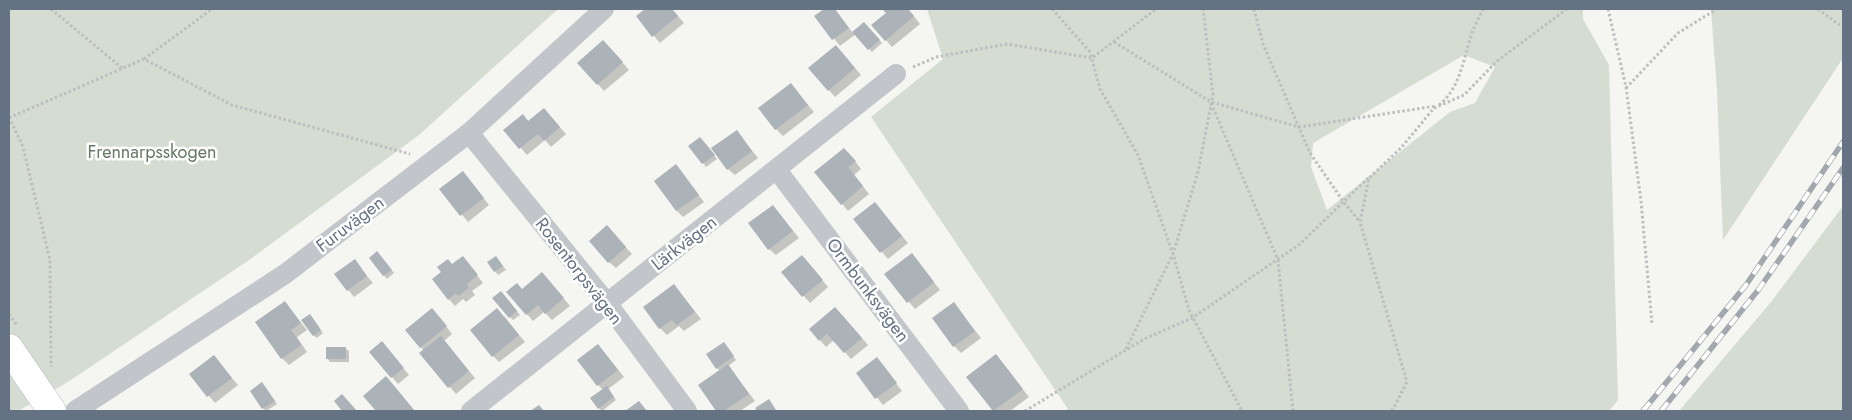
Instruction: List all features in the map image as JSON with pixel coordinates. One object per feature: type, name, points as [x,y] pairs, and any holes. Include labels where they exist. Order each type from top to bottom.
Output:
[{"type":"street","name":"Furuvägen","points":[[75,411],[285,274],[469,133],[604,9]]},
{"type":"street","name":"Lärkvägen","points":[[471,411],[896,74]]},
{"type":"street","name":"Rosentorpsvägen","points":[[469,133],[607,303],[686,411]]},
{"type":"street","name":"Ormbunksvägen","points":[[777,170],[959,411]]},
{"type":"street","points":[[9,348],[52,411]]},
{"type":"path","points":[[51,9],[122,68]]},
{"type":"path","points":[[51,373],[50,260],[23,147],[9,118],[144,59],[212,9]]},
{"type":"path","points":[[1052,9],[1090,52],[1100,89],[1138,155],[1173,254],[1192,318],[1242,411]]},
{"type":"path","points":[[896,74],[936,57],[1007,44],[1092,58],[1156,9]]},
{"type":"path","points":[[1126,350],[1173,254],[1198,172],[1213,95],[1203,9]]},
{"type":"path","points":[[1254,9],[1263,44],[1310,153],[1360,222],[1407,382],[1392,411]]},
{"type":"path","points":[[1025,411],[1144,339],[1192,318],[1300,244],[1343,201],[1401,148],[1435,107],[1444,100],[1458,77],[1473,30],[1483,9]]},
{"type":"path","points":[[1114,42],[1211,102],[1299,127],[1435,107],[1464,95],[1497,61],[1568,9]]},
{"type":"path","points":[[1608,9],[1626,88],[1641,201],[1652,324]]},
{"type":"path","points":[[1626,88],[1678,33],[1717,9]]},
{"type":"path","points":[[1818,9],[1843,26]]},
{"type":"path","points":[[144,59],[232,105],[410,154]]},
{"type":"path","points":[[1211,102],[1278,260],[1292,411]]},
{"type":"path","points":[[406,158],[418,149]]},
{"type":"path","points":[[1360,222],[1369,178]]},
{"type":"green space","name":"Frennarpsskogen","points":[[9,9],[558,9],[419,135],[249,260],[71,380],[18,411],[9,411]]},
{"type":"green space","points":[[927,9],[1583,9],[1583,19],[1609,65],[1618,400],[1609,411],[1065,411],[1068,409],[871,117],[943,59]],"holes":[[[1464,55],[1495,67],[1475,103],[1450,112],[1327,210],[1311,167],[1313,143]]]},
{"type":"green space","points":[[1711,9],[1843,9],[1843,58],[1723,240],[1717,91]]},
{"type":"green space","points":[[1843,206],[1843,411],[1679,411],[1771,302]]},
{"type":"building","points":[[645,9],[672,9],[678,16],[652,37],[636,16]]},
{"type":"building","points":[[824,9],[835,9],[849,28],[832,40],[814,16]]},
{"type":"building","points":[[882,9],[908,9],[914,16],[885,41],[871,25],[886,13]]},
{"type":"building","points":[[864,22],[880,40],[868,50],[852,32]]},
{"type":"building","points":[[603,40],[623,62],[597,85],[577,63]]},
{"type":"building","points":[[836,45],[855,68],[828,91],[808,68]]},
{"type":"building","points":[[791,83],[808,105],[775,130],[758,108]]},
{"type":"building","points":[[544,108],[560,127],[544,141],[538,134],[519,149],[503,130],[523,114],[528,121]]},
{"type":"building","points":[[737,130],[752,151],[727,170],[711,148]]},
{"type":"building","points":[[700,137],[715,155],[702,164],[688,146]]},
{"type":"building","points":[[844,148],[856,161],[848,167],[863,186],[841,205],[814,172]]},
{"type":"building","points":[[676,164],[699,195],[676,211],[654,181]]},
{"type":"building","points":[[463,171],[484,198],[460,216],[439,189]]},
{"type":"building","points":[[875,202],[902,236],[880,253],[853,219]]},
{"type":"building","points":[[773,205],[793,231],[768,250],[748,223]]},
{"type":"building","points":[[607,225],[626,247],[608,263],[589,241]]},
{"type":"building","points":[[377,251],[392,270],[383,276],[369,258]]},
{"type":"building","points":[[912,253],[934,282],[907,303],[884,274]]},
{"type":"building","points":[[802,255],[823,280],[802,297],[781,272]]},
{"type":"building","points":[[463,256],[478,275],[467,284],[469,288],[458,296],[456,293],[448,300],[432,279],[441,272],[437,267],[448,259],[452,264]]},
{"type":"building","points":[[496,256],[503,266],[494,272],[487,262]]},
{"type":"building","points":[[355,259],[367,276],[347,291],[334,274]]},
{"type":"building","points":[[542,272],[564,298],[545,314],[538,305],[526,315],[506,292],[517,283],[522,289]]},
{"type":"building","points":[[674,284],[695,312],[677,325],[672,320],[659,329],[643,307]]},
{"type":"building","points":[[501,291],[517,311],[509,318],[492,298]]},
{"type":"building","points":[[285,301],[301,323],[291,330],[301,345],[281,359],[255,322]]},
{"type":"building","points":[[954,302],[975,331],[953,347],[932,318]]},
{"type":"building","points":[[835,307],[862,338],[844,353],[827,334],[819,341],[809,329]]},
{"type":"building","points":[[432,308],[447,326],[420,348],[405,330]]},
{"type":"building","points":[[497,308],[519,335],[492,357],[470,330]]},
{"type":"building","points":[[310,314],[321,330],[313,336],[301,320]]},
{"type":"building","points":[[441,336],[469,371],[448,388],[419,353]]},
{"type":"building","points":[[382,341],[404,368],[391,378],[369,352]]},
{"type":"building","points":[[724,342],[734,356],[716,369],[706,354]]},
{"type":"building","points":[[598,344],[618,370],[597,386],[577,360]]},
{"type":"building","points":[[326,347],[346,347],[346,359],[326,359]]},
{"type":"building","points":[[996,354],[1023,389],[993,411],[966,377]]},
{"type":"building","points":[[214,355],[232,378],[207,397],[189,374]]},
{"type":"building","points":[[877,357],[897,383],[875,399],[856,373]]},
{"type":"building","points":[[728,364],[749,394],[724,411],[716,411],[698,385]]},
{"type":"building","points":[[386,376],[415,411],[376,411],[363,396]]},
{"type":"building","points":[[262,382],[275,401],[262,409],[250,391]]},
{"type":"building","points":[[607,386],[614,397],[598,409],[590,398]]},
{"type":"building","points":[[342,394],[357,411],[342,411],[334,401]]},
{"type":"building","points":[[769,399],[776,410],[757,411],[755,408]]},
{"type":"building","points":[[639,401],[647,411],[625,411]]},
{"type":"building","points":[[539,405],[544,411],[530,411]]},
{"type":"railway","points":[[1643,411],[1746,285],[1843,142]]},
{"type":"railway","points":[[1661,411],[1759,289],[1843,168]]}]
